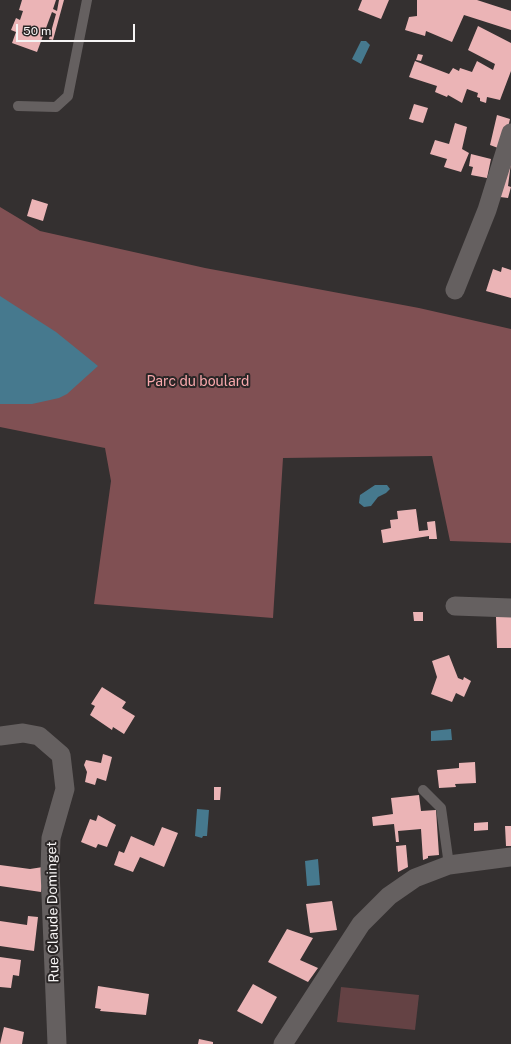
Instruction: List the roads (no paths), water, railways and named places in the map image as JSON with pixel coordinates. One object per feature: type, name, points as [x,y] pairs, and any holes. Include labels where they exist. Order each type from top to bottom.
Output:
[{"type":"street","points":[[455,290],[487,210],[511,133]]},
{"type":"street","points":[[455,606],[511,608]]},
{"type":"street","name":"Rue Claude Dominget","points":[[0,736],[23,733],[39,736],[61,755],[65,789],[51,838],[50,870],[57,1044]]},
{"type":"street","points":[[283,1044],[361,924],[388,896],[415,878],[449,865],[511,857]]},
{"type":"lane","points":[[18,106],[56,107],[68,96],[87,0]]},
{"type":"lane","points":[[423,790],[441,808],[449,865]]},
{"type":"water","points":[[361,41],[366,41],[370,45],[361,64],[352,59]]},
{"type":"water","points":[[0,296],[56,332],[98,366],[67,394],[59,398],[32,404],[0,404]]},
{"type":"water","points":[[375,485],[387,485],[390,489],[378,497],[371,506],[364,507],[359,503],[360,495]]},
{"type":"water","points":[[451,729],[452,740],[431,741],[431,731]]},
{"type":"water","points":[[197,809],[209,810],[207,836],[203,836],[202,838],[195,836]]},
{"type":"water","points":[[318,859],[320,885],[307,886],[305,861]]},
{"type":"park label","name":"Parc du boulard","points":[[198,382]]}]
